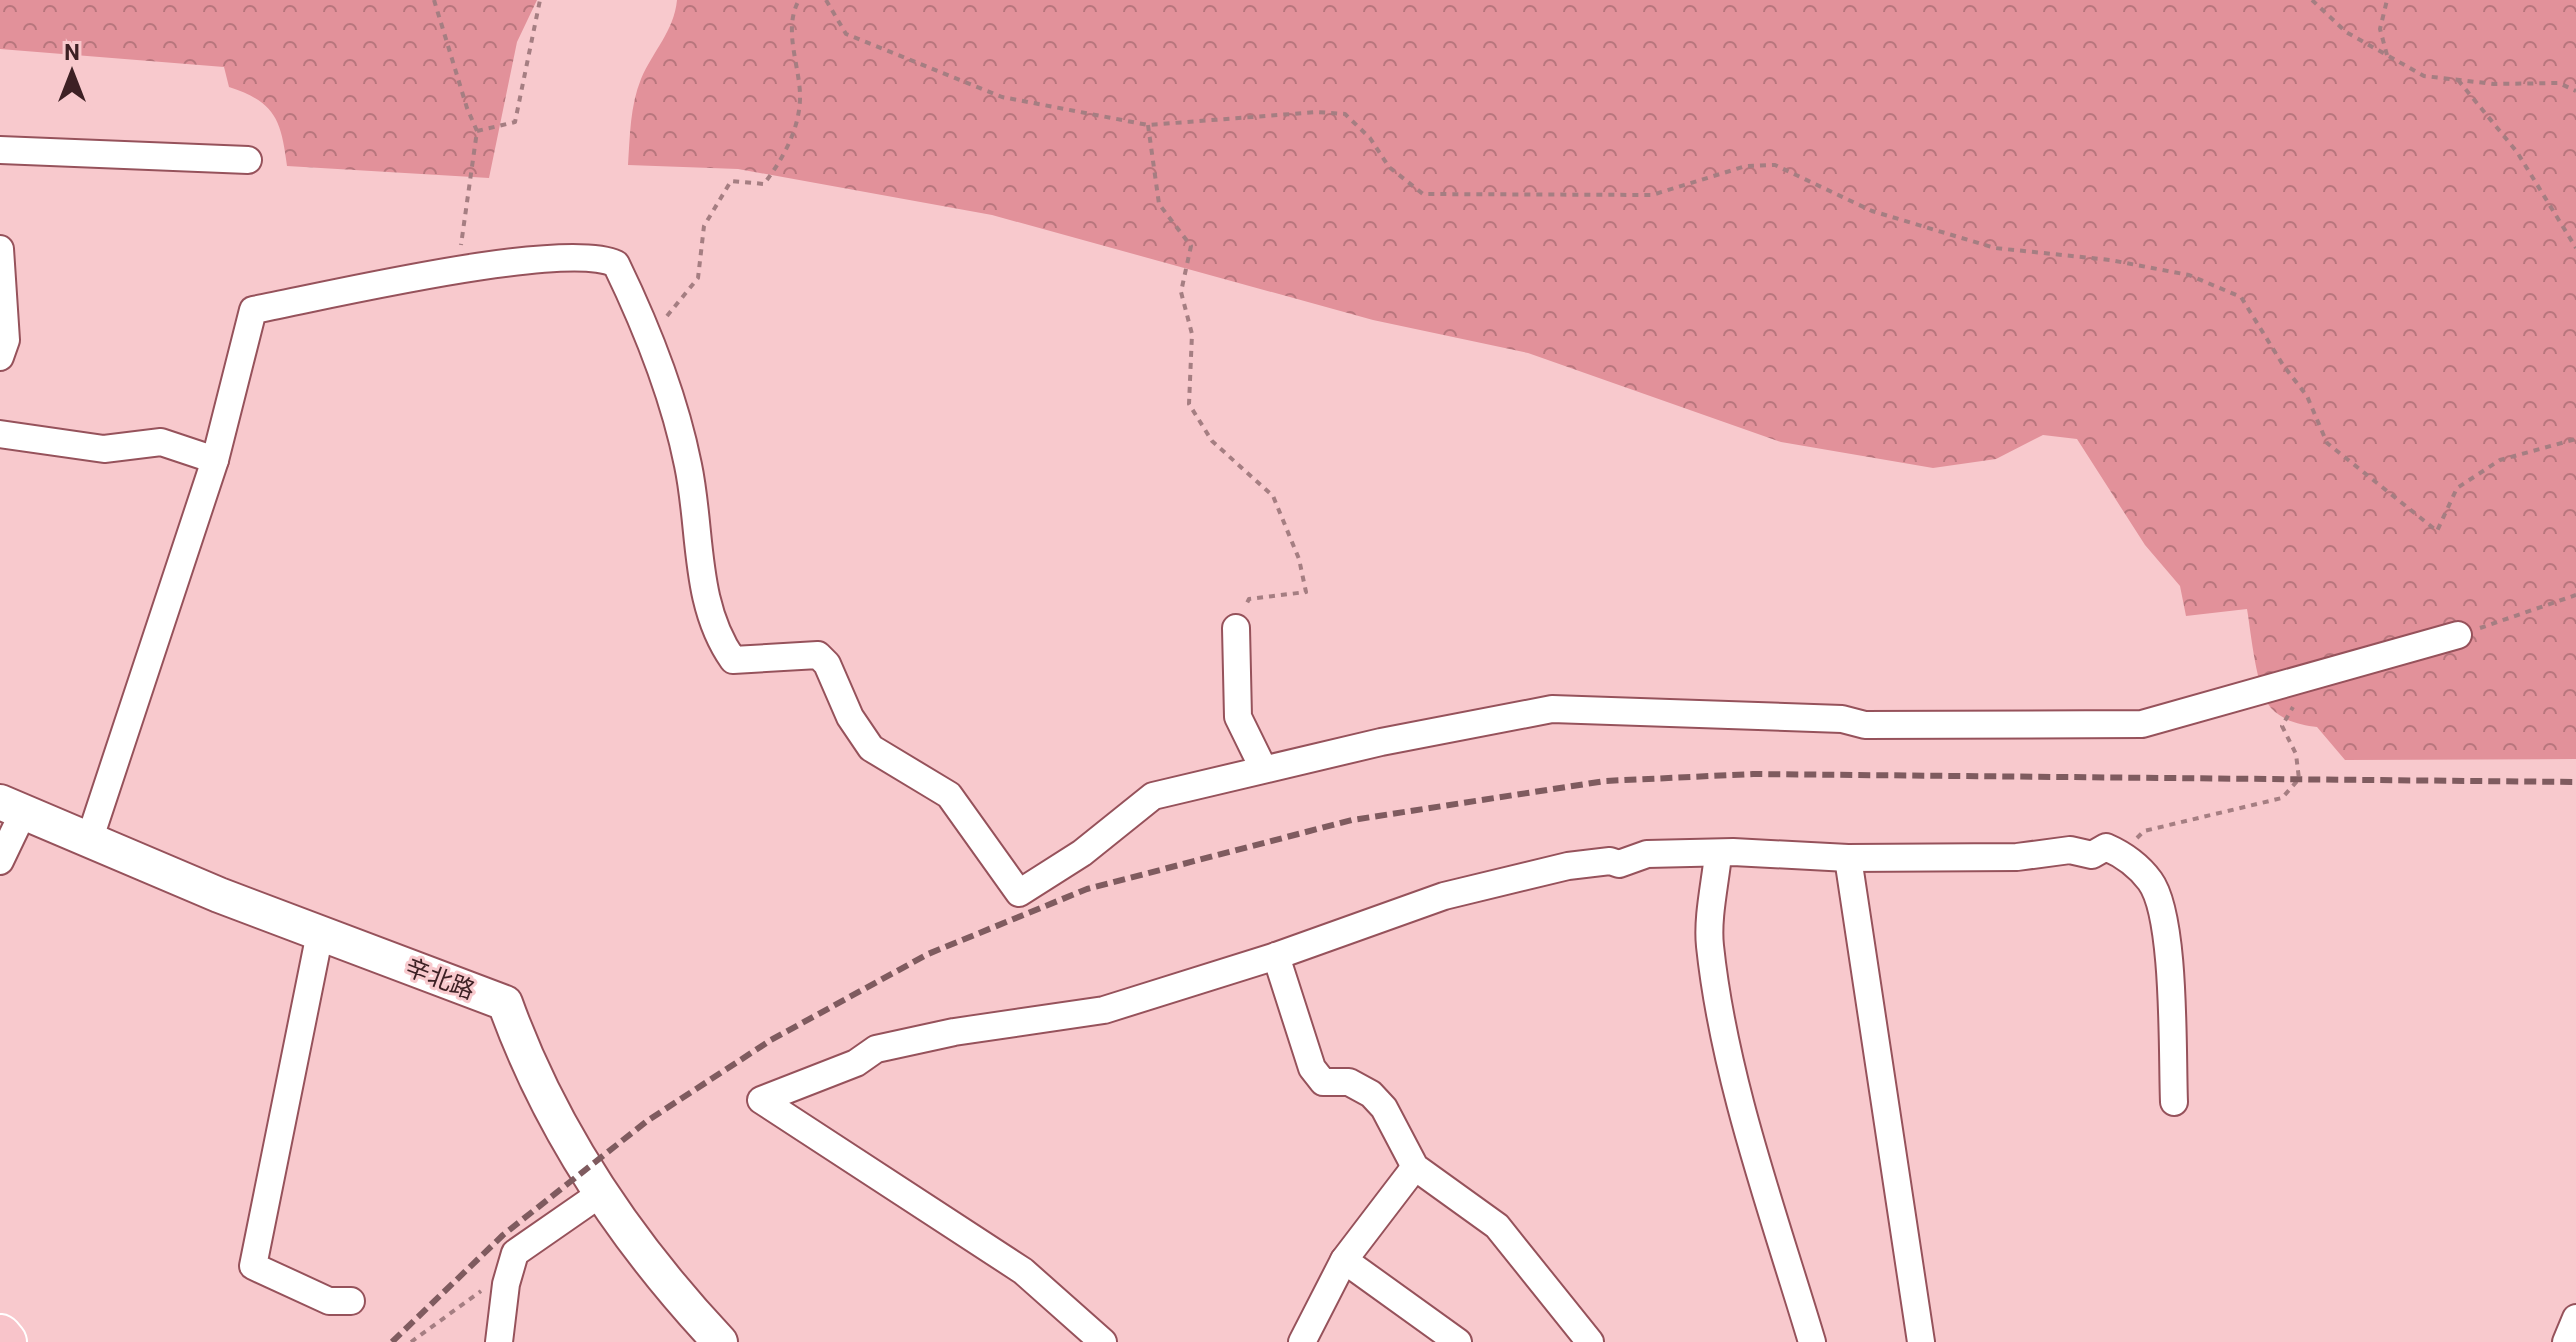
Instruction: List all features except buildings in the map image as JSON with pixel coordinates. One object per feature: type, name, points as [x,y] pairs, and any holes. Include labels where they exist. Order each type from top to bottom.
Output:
[{"type":"main road","points":[[0,1336],[5,1342]]},
{"type":"street","points":[[0,150],[248,160]]},
{"type":"street","points":[[0,249],[6,340],[0,357]]},
{"type":"street","points":[[89,841],[215,460],[253,310],[457,271],[579,256],[602,257],[616,264],[656,353],[688,465],[704,590],[718,638],[733,660],[818,655],[827,664],[850,717],[871,748],[949,795],[1019,893],[1082,853],[1153,796],[1263,768],[1552,709],[1842,719],[1865,725],[2142,724],[2458,635]]},
{"type":"street","points":[[0,434],[104,449],[161,442],[215,460]]},
{"type":"street","points":[[1236,628],[1238,717],[1263,768]]},
{"type":"street","points":[[0,861],[12,808]]},
{"type":"street","name":"辛北路","points":[[12,808],[320,933],[505,1003],[547,1103],[600,1194],[670,1289],[720,1342]]},
{"type":"street","points":[[1103,1342],[1023,1271],[761,1100],[856,1063],[876,1049],[954,1032],[1104,1010],[1276,956],[1444,896],[1568,866],[1610,861],[1619,864],[1647,854],[1718,855],[1733,852],[1848,858],[2017,857],[2070,850],[2092,855],[2106,847],[2121,854],[2151,882],[2165,917],[2174,1102]]},
{"type":"street","points":[[1718,855],[1710,944],[1725,1029],[1749,1130],[1812,1342]]},
{"type":"street","points":[[1848,858],[1921,1342]]},
{"type":"street","points":[[320,933],[253,1266],[329,1301],[351,1301]]},
{"type":"street","points":[[1276,956],[1312,1068],[1323,1082],[1349,1082],[1371,1094],[1384,1108],[1415,1167],[1497,1226],[1590,1342]]},
{"type":"street","points":[[1302,1342],[1344,1260],[1415,1167]]},
{"type":"street","points":[[499,1342],[515,1253],[600,1194]]},
{"type":"street","points":[[1344,1260],[1458,1342]]},
{"type":"street","points":[[2566,1342],[2576,1318]]},
{"type":"path","points":[[434,0],[477,131],[457,271]]},
{"type":"path","points":[[477,131],[515,122],[540,0]]},
{"type":"path","points":[[656,353],[666,317],[698,278],[704,226],[731,181],[764,184],[786,155],[800,99],[793,32],[799,0]]},
{"type":"path","points":[[826,0],[846,34],[1002,97],[1148,125],[1317,112],[1345,114],[1370,138],[1389,167],[1423,194],[1652,195],[1746,166],[1775,165],[1872,211],[1995,248],[2110,260],[2189,275],[2241,297],[2283,365],[2307,396],[2327,443],[2437,531],[2457,488],[2478,474],[2500,460],[2576,439]]},
{"type":"path","points":[[2312,0],[2346,32],[2424,76],[2494,84],[2559,83],[2576,91]]},
{"type":"path","points":[[2387,0],[2380,29],[2387,55]]},
{"type":"path","points":[[2458,80],[2517,152],[2576,248]]},
{"type":"path","points":[[1148,125],[1159,204],[1191,246],[1181,292],[1192,334],[1189,404],[1212,441],[1273,496],[1299,559],[1306,592],[1249,599],[1236,628]]},
{"type":"path","points":[[2458,635],[2576,595]]},
{"type":"path","points":[[2121,854],[2144,831],[2282,798],[2299,779],[2296,754],[2282,726],[2312,677]]},
{"type":"path","points":[[411,1342],[510,1272]]},
{"type":"green space","points":[[0,0],[537,0],[517,42],[489,178],[287,166],[282,136],[273,114],[257,99],[229,87],[224,67],[0,49]]},
{"type":"green space","points":[[677,0],[2576,0],[2576,759],[2345,760],[2317,727],[2299,724],[2271,708],[2261,688],[2247,609],[2186,616],[2180,586],[2145,545],[2077,439],[2043,435],[1996,459],[1933,468],[1781,442],[1528,353],[1373,320],[992,215],[738,169],[628,165],[637,89],[672,21]]},
{"type":"railway","points":[[392,1342],[503,1235],[647,1121],[771,1040],[928,954],[1087,889],[1352,820],[1605,781],[1753,774],[2576,782]]}]
